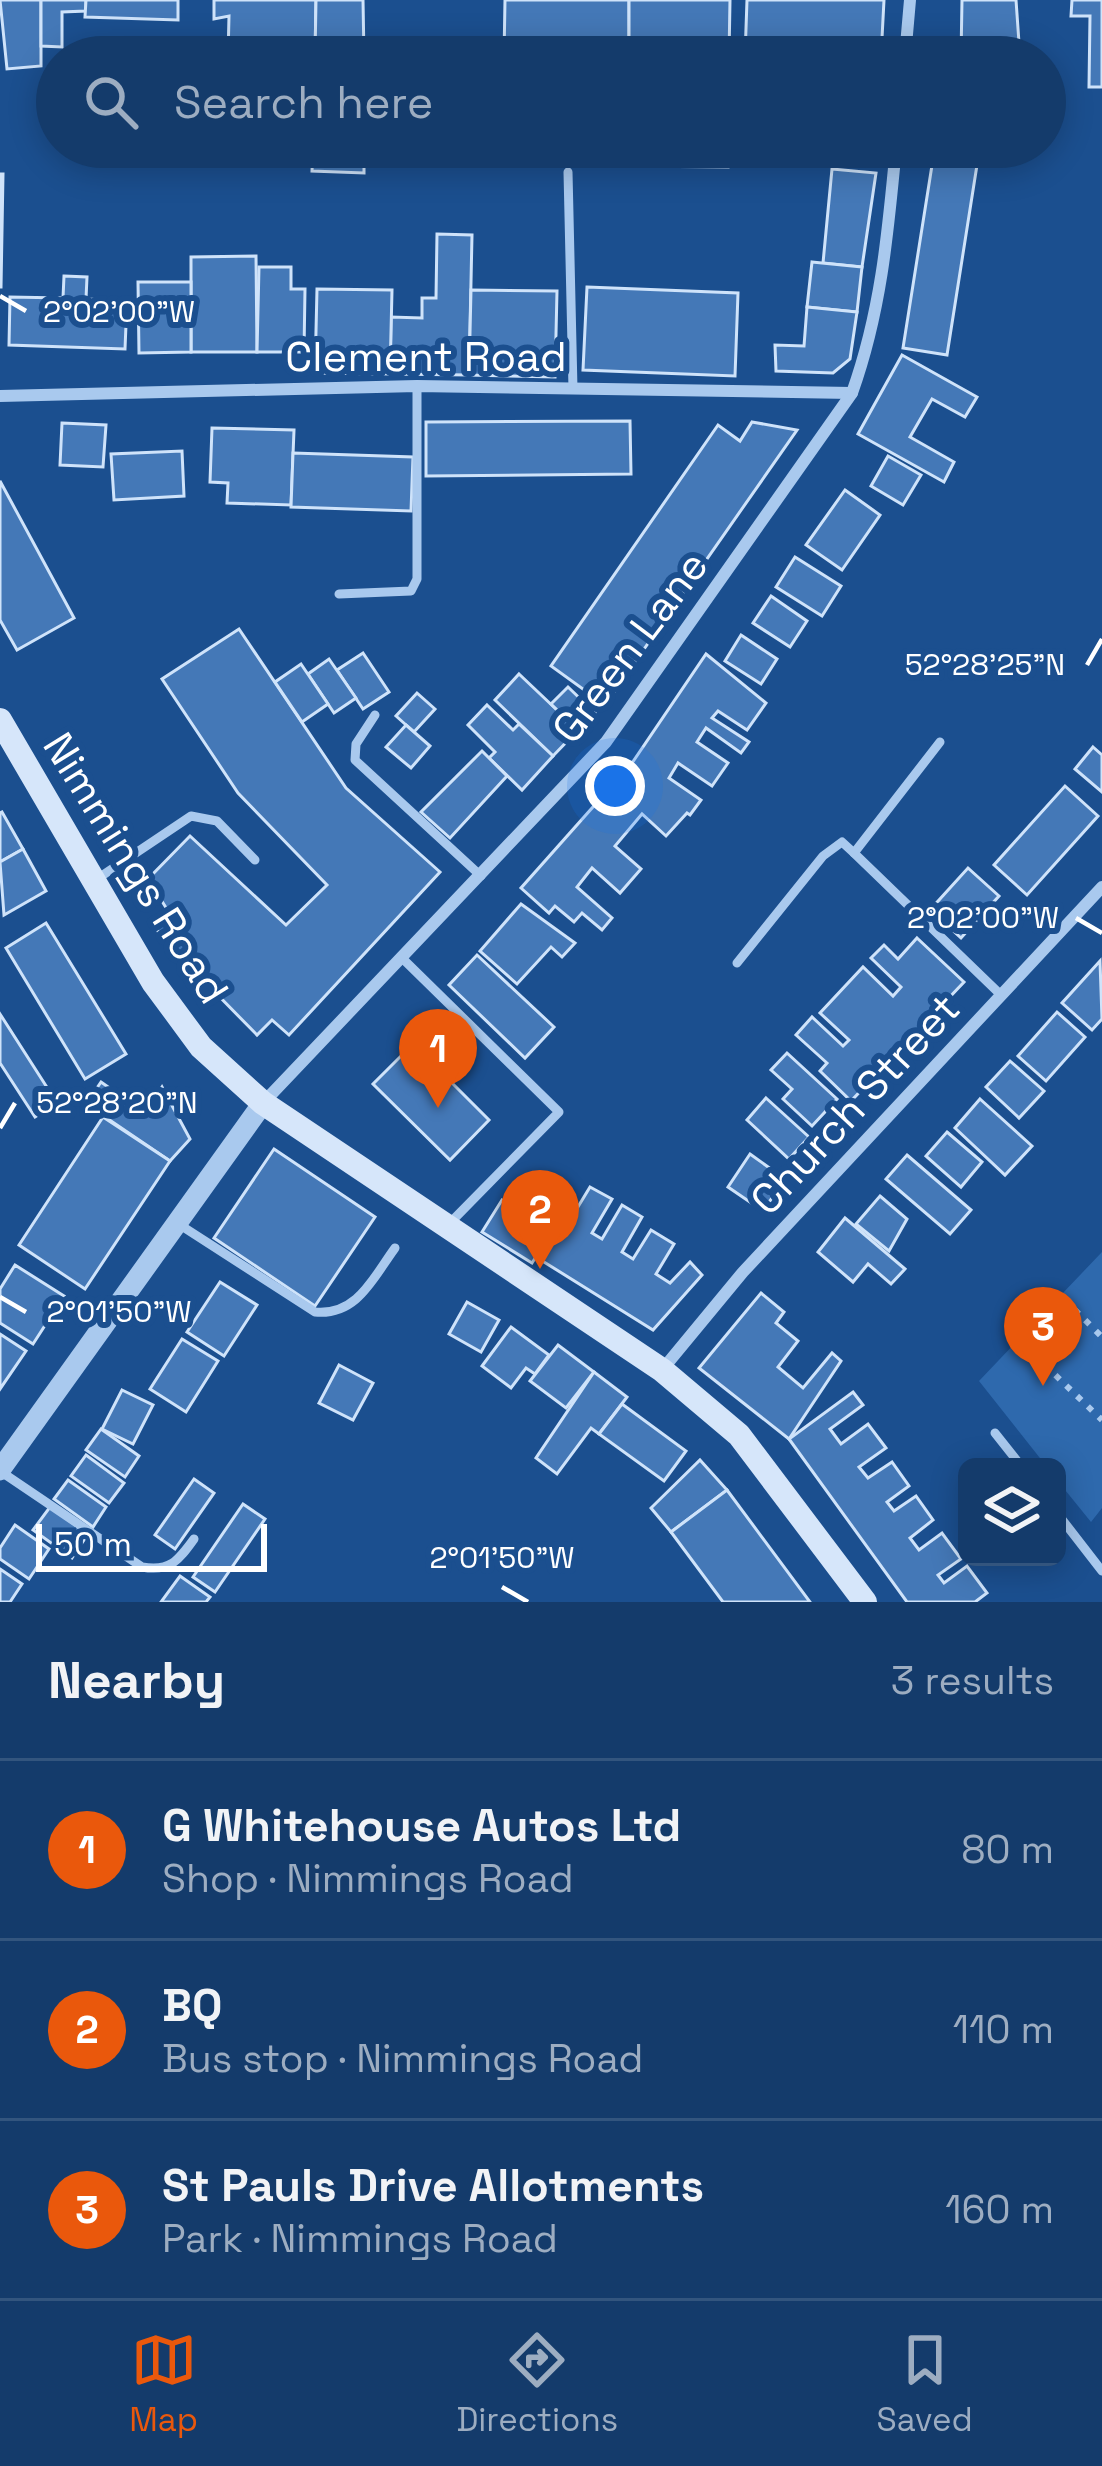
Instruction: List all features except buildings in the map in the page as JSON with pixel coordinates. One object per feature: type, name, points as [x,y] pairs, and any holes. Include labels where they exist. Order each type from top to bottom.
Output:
[{"type":"main road","name":"Nimmings Road","points":[[0,720],[153,982],[201,1047],[263,1103],[662,1370],[754,1452],[865,1602]]},
{"type":"street","points":[[907,36],[910,0]]},
{"type":"street","name":"Green Lane","points":[[263,1103],[606,742],[852,393],[873,336],[884,281],[894,168]]},
{"type":"street","name":"Clement Road","points":[[0,397],[417,386],[852,393]]},
{"type":"street","name":"Church Street","points":[[662,1370],[743,1272],[1102,887]]},
{"type":"street","points":[[0,1470],[263,1103]]},
{"type":"lane","points":[[568,172],[573,389]]},
{"type":"lane","points":[[338,594],[393,595],[411,591],[417,579],[417,386]]},
{"type":"lane","points":[[375,715],[356,744],[355,760],[481,876]]},
{"type":"lane","points":[[854,853],[940,742]]},
{"type":"lane","points":[[92,881],[191,816],[217,821],[255,860]]},
{"type":"lane","points":[[737,963],[824,856],[842,842],[1001,995]]},
{"type":"lane","points":[[403,959],[559,1112],[448,1225]]},
{"type":"lane","points":[[177,1223],[315,1312],[327,1313],[356,1302],[394,1248]]},
{"type":"lane","points":[[995,1432],[1015,1458]]},
{"type":"lane","points":[[0,1470],[142,1567],[161,1570],[176,1564],[194,1539]]},
{"type":"lane","points":[[1066,1525],[1102,1571]]},
{"type":"path","points":[[1064,1299],[1102,1336]]},
{"type":"path","points":[[1023,1344],[1102,1420]]},
{"type":"shaded area","points":[[1102,1252],[1102,1508],[1091,1522],[1066,1491],[1066,1458],[1040,1458],[979,1381]]},
{"type":"place","name":"G Whitehouse Autos Ltd","points":[[438,1108]]},
{"type":"place","name":"BQ","points":[[540,1269]]},
{"type":"place","name":"St Pauls Drive Allotments","points":[[1043,1386]]}]
